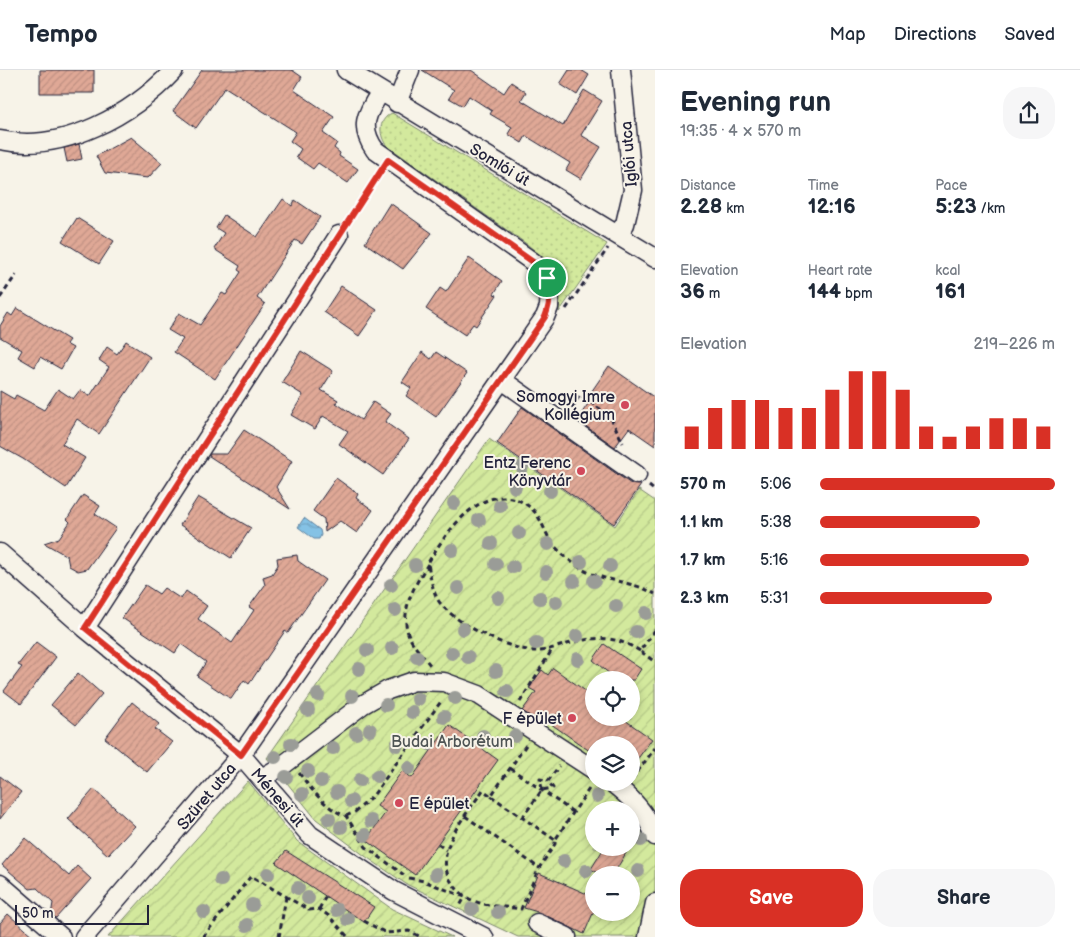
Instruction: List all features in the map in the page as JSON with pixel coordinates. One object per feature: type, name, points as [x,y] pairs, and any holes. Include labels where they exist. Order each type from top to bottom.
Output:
[{"type":"street","points":[[0,140],[34,142],[62,137],[95,127],[141,100],[174,70]]},
{"type":"street","name":"Somlói út","points":[[346,70],[380,93],[618,234],[655,258]]},
{"type":"street","points":[[397,103],[410,70]]},
{"type":"street","name":"Iglói utca","points":[[618,234],[625,224],[633,190],[621,70]]},
{"type":"street","name":"Szüret utca","points":[[84,937],[241,755],[545,317],[551,297],[547,278],[522,253],[375,150],[368,140],[365,130],[369,111],[380,93]]},
{"type":"street","points":[[85,628],[339,235]]},
{"type":"street","points":[[502,380],[638,475]]},
{"type":"street","name":"Ménesi út","points":[[0,553],[85,628],[241,755],[310,834],[394,891],[484,937]]},
{"type":"street","points":[[262,778],[362,705],[388,690],[414,681],[444,682],[461,687],[585,764]]},
{"type":"street","points":[[623,791],[649,821],[655,836]]},
{"type":"street","points":[[0,884],[60,937]]},
{"type":"street","points":[[648,937],[655,903]]},
{"type":"street","points":[[536,923],[567,937]]},
{"type":"path","points":[[339,235],[388,160]]},
{"type":"path","points":[[562,315],[618,234]]},
{"type":"path","points":[[0,298],[16,274]]},
{"type":"path","points":[[570,411],[580,395],[610,416]]},
{"type":"path","points":[[444,682],[411,640],[405,620],[408,599],[440,543],[457,522],[475,507],[503,497],[527,505],[544,524],[552,542],[579,567],[589,572],[640,585],[655,594]]},
{"type":"path","points":[[428,563],[432,585],[438,600],[459,620],[497,640],[520,648],[538,651],[598,638],[612,638],[624,641],[655,662]]},
{"type":"path","points":[[640,651],[655,630]]},
{"type":"path","points":[[512,718],[523,704],[519,701],[553,648]]},
{"type":"path","points":[[346,816],[355,812],[372,797],[439,703],[461,687]]},
{"type":"path","points":[[491,796],[535,733]]},
{"type":"path","points":[[640,767],[655,748]]},
{"type":"path","points":[[548,781],[568,754]]},
{"type":"path","points":[[289,760],[317,795],[337,812],[346,816],[366,847],[410,878],[424,881],[488,904],[521,909],[539,868],[587,791]]},
{"type":"path","points":[[510,768],[573,812]]},
{"type":"path","points":[[522,818],[542,790],[553,788],[548,781],[540,779],[542,790]]},
{"type":"path","points":[[465,897],[446,871],[444,860],[452,835],[483,790],[555,840]]},
{"type":"path","points":[[465,816],[539,868]]},
{"type":"path","points":[[438,844],[446,850]]},
{"type":"path","points":[[203,937],[251,876],[309,910],[319,909],[329,916],[348,937]]},
{"type":"path","points":[[319,909],[326,896]]},
{"type":"path","points":[[279,937],[286,897]]},
{"type":"path","points":[[364,921],[386,933],[408,931],[421,937]]},
{"type":"green space","points":[[392,113],[607,244],[559,312],[561,283],[553,266],[528,245],[386,145],[383,140],[381,127],[384,119]]},
{"type":"green space","name":"Budai Arborétum","points":[[489,439],[615,526],[639,490],[655,501],[655,937],[518,937],[406,884],[316,819],[267,758]]},
{"type":"green space","points":[[248,781],[297,841],[392,909],[452,937],[108,937]]},
{"type":"water","points":[[304,518],[320,530],[321,535],[319,539],[314,539],[298,527]]},
{"type":"building","points":[[40,70],[94,70],[94,93],[40,93]]},
{"type":"building","points":[[202,70],[292,70],[302,77],[294,90],[334,117],[323,133],[337,143],[334,148],[340,153],[339,156],[358,169],[348,183],[318,163],[313,169],[296,157],[301,149],[290,141],[296,132],[225,87],[196,128],[173,111]]},
{"type":"building","points":[[422,70],[471,70],[504,93],[511,82],[526,92],[521,100],[563,126],[584,90],[602,101],[581,135],[601,147],[581,179],[566,170],[570,163],[526,136],[522,143],[508,134],[512,127],[490,114],[492,111],[469,96],[463,106],[449,98],[454,90]]},
{"type":"building","points":[[569,70],[581,70],[589,75],[577,95],[560,84]]},
{"type":"building","points":[[131,137],[162,163],[148,178],[105,173],[96,156]]},
{"type":"building","points":[[79,144],[82,159],[67,162],[64,148]]},
{"type":"building","points":[[283,199],[292,206],[295,200],[320,217],[302,244],[295,240],[257,298],[265,304],[215,379],[174,352],[183,339],[168,330],[179,313],[200,325],[222,293],[226,295],[241,272],[238,270],[240,266],[214,249],[224,233],[216,228],[224,215],[257,237]]},
{"type":"building","points":[[390,203],[432,233],[403,269],[365,243]]},
{"type":"building","points":[[77,218],[114,241],[99,264],[62,241]]},
{"type":"building","points":[[469,258],[502,281],[494,294],[497,295],[476,326],[473,324],[465,335],[426,309],[440,288],[446,292]]},
{"type":"building","points":[[341,286],[377,310],[359,336],[324,312]]},
{"type":"building","points":[[17,308],[69,340],[66,344],[73,348],[61,369],[40,357],[35,367],[18,357],[22,350],[0,337],[0,326],[8,313],[12,316]]},
{"type":"building","points":[[126,341],[150,357],[99,434],[77,419],[62,444],[85,458],[66,488],[0,446],[0,391],[14,399],[16,395],[44,410],[58,389],[73,399],[80,390],[90,396],[109,367],[99,360],[107,347],[117,354]]},
{"type":"building","points":[[301,351],[333,371],[321,390],[338,400],[336,403],[361,420],[373,402],[391,414],[385,422],[409,439],[383,475],[339,444],[348,431],[323,416],[315,429],[291,415],[303,395],[282,382]]},
{"type":"building","points":[[422,352],[431,359],[436,352],[467,373],[436,417],[406,396],[411,388],[402,382]]},
{"type":"building","name":"Somogyi Imre Kollégium","points":[[609,366],[655,398],[655,446],[629,428],[615,447],[577,420],[590,401],[587,398]]},
{"type":"building","name":"Entz Ferenc Könyvtár","points":[[522,407],[631,484],[641,485],[614,524],[497,443]]},
{"type":"building","points":[[244,430],[292,461],[276,487],[290,509],[209,456],[210,454],[227,454]]},
{"type":"building","points":[[336,478],[358,494],[356,498],[373,510],[357,533],[340,521],[325,532],[324,519],[313,511]]},
{"type":"building","points":[[83,495],[100,506],[95,514],[116,528],[87,569],[78,571],[69,566],[67,556],[44,543],[59,538],[70,522],[67,519]]},
{"type":"building","points":[[198,497],[251,528],[231,558],[180,525]]},
{"type":"building","points":[[297,555],[298,561],[325,580],[288,633],[285,631],[249,684],[244,680],[231,699],[197,676],[206,662],[181,644],[175,653],[122,618],[145,585],[159,594],[164,588],[181,599],[186,591],[207,606],[198,619],[232,643],[254,610],[249,607],[265,585],[263,577],[272,574],[278,565],[277,558]]},
{"type":"building","points":[[36,642],[56,657],[21,704],[4,691],[22,667],[18,665]]},
{"type":"building","points":[[604,644],[641,669],[640,671],[606,671],[593,660]]},
{"type":"building","name":"F épület","points":[[553,668],[585,691],[585,726],[633,726],[652,739],[640,756],[640,736],[585,736],[585,748],[544,719],[541,723],[522,711],[536,692],[529,688],[542,670],[548,675]]},
{"type":"building","points":[[78,673],[102,694],[76,725],[51,705]]},
{"type":"building","points":[[132,702],[159,724],[155,729],[172,742],[147,772],[105,738]]},
{"type":"building","name":"E épület","points":[[449,725],[498,760],[415,875],[366,840],[386,812],[377,806],[402,771],[412,778]]},
{"type":"building","points":[[0,776],[21,792],[0,819]]},
{"type":"building","points":[[94,789],[135,826],[108,855],[68,819]]},
{"type":"building","points":[[25,838],[69,876],[77,866],[91,879],[56,918],[51,915],[53,903],[37,888],[30,889],[2,865]]},
{"type":"building","points":[[286,851],[374,907],[364,922],[276,863]]},
{"type":"building","points":[[599,856],[624,856],[618,866],[593,866]]},
{"type":"building","points":[[539,873],[585,893],[585,921],[590,921],[584,934],[541,913],[524,908]]},
{"type":"building","points":[[8,914],[34,937],[0,937],[0,923]]},
{"type":"place","name":"Somogyi Imre Kollégium","points":[[625,405]]},
{"type":"place","name":"Entz Ferenc Könyvtár","points":[[581,471]]},
{"type":"place","name":"F épület","points":[[572,718]]},
{"type":"place","name":"E épület","points":[[399,803]]},
{"type":"route","points":[[388,160],[522,253],[547,278],[551,297],[545,317],[241,755],[85,628],[388,160]]}]
